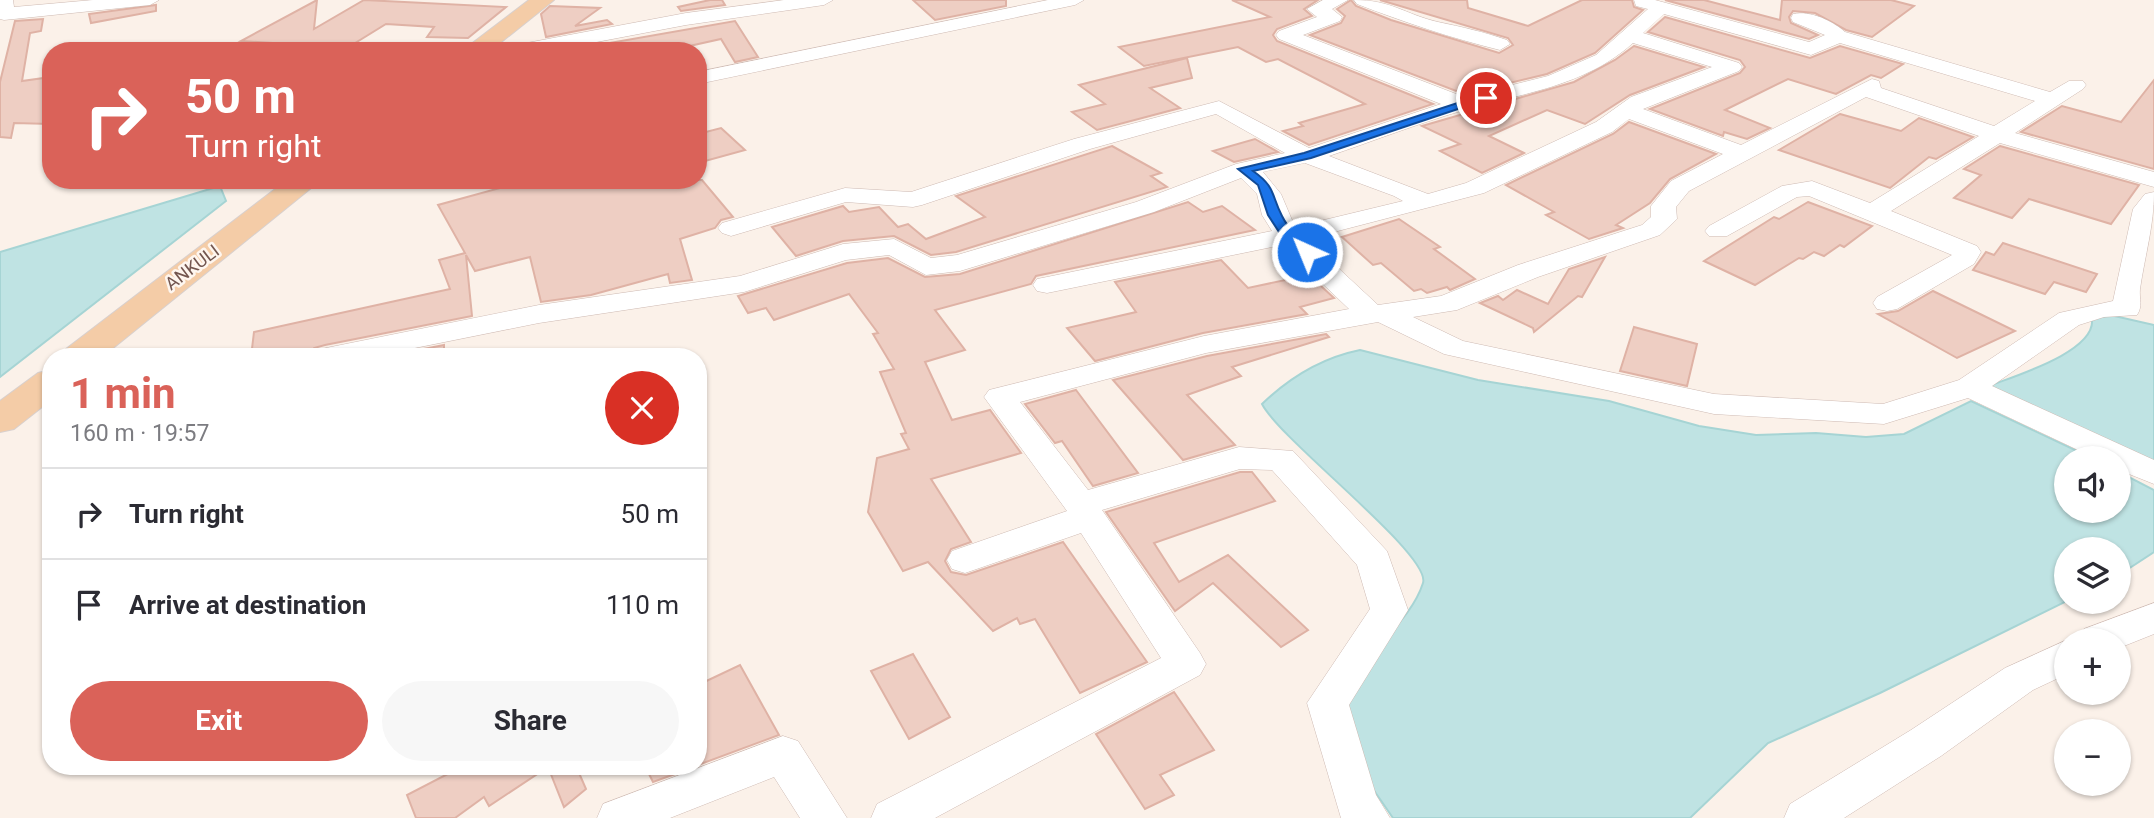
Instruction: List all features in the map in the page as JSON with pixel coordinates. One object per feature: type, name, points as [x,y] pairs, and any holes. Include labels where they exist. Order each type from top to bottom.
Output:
[{"type":"main road","points":[[484,42],[543,0]]},
{"type":"main road","name":"ANKULI","points":[[91,348],[294,189]]},
{"type":"main road","points":[[0,420],[42,392]]},
{"type":"street","points":[[0,2],[5,2],[4,14],[150,0]]},
{"type":"street","points":[[488,42],[648,13],[702,0]]},
{"type":"street","points":[[564,42],[686,19],[824,0]]},
{"type":"street","points":[[707,76],[1075,0]]},
{"type":"street","points":[[1339,0],[1316,9],[1333,17],[1286,35],[1461,104]]},
{"type":"street","points":[[1363,0],[1435,27],[1456,29],[1500,44]]},
{"type":"street","points":[[1634,0],[1811,49],[1838,36]]},
{"type":"street","points":[[370,348],[538,314],[744,285],[843,252],[894,247],[926,267],[960,263],[1145,207],[1244,169],[1307,156],[1461,104],[1555,80],[1603,59],[1661,7]]},
{"type":"street","points":[[1456,29],[1489,18]]},
{"type":"street","points":[[1800,18],[1828,27],[1838,36],[2054,100]]},
{"type":"street","points":[[1047,285],[1288,236],[1426,203],[1475,188],[1604,127],[1639,102],[1732,67],[1628,35]]},
{"type":"street","points":[[1870,214],[2076,85]]},
{"type":"street","points":[[893,818],[1186,664],[1084,511],[1000,397],[1204,345],[1376,313],[1447,304],[1528,271],[1651,230],[1664,219],[1663,206],[1680,186],[1868,87],[1998,135],[2154,180]]},
{"type":"street","points":[[731,228],[845,195],[913,200],[1082,144],[1219,107],[1307,156],[1403,191],[1426,203]]},
{"type":"street","points":[[1628,111],[1744,154]]},
{"type":"street","points":[[1244,169],[1262,183],[1269,194],[1275,215],[1288,236],[1376,313],[1454,348],[1714,404],[1884,414],[1970,387],[2069,318],[2102,309],[2127,309],[2126,292],[2145,209],[2154,199]]},
{"type":"street","points":[[1718,231],[1801,187],[1832,195],[1870,214],[1969,252],[1965,258],[1887,303]]},
{"type":"street","points":[[1970,387],[2154,473]]},
{"type":"street","points":[[965,560],[1084,511],[1239,458],[1281,460],[1374,560],[1389,610],[1328,704],[1357,805],[1368,818]]},
{"type":"street","points":[[2129,628],[2154,618]]},
{"type":"street","points":[[1806,818],[1926,743],[2019,679],[2054,662]]},
{"type":"street","points":[[620,818],[783,754],[825,818]]},
{"type":"water","points":[[210,189],[221,189],[226,201],[0,377],[0,252]]},
{"type":"water","points":[[2110,315],[2154,325],[2154,475],[2131,465],[2131,446],[2095,446],[1989,386],[2034,369],[2068,352],[2090,331],[2092,319]]},
{"type":"water","points":[[1360,350],[1478,380],[1609,401],[1699,426],[1756,435],[1816,433],[1866,437],[1904,434],[1971,401],[2067,446],[2054,446],[2054,523],[2131,523],[2131,478],[2154,490],[2154,552],[2131,567],[2131,537],[2054,537],[2054,607],[1880,693],[1768,743],[1690,818],[1393,818],[1344,747],[1338,704],[1363,665],[1413,605],[1423,583],[1419,569],[1404,548],[1296,444],[1262,404],[1307,370]]},
{"type":"building","points":[[317,0],[314,29],[364,0],[506,7],[468,38],[427,37],[434,27],[386,24],[357,42],[241,41]]},
{"type":"building","points":[[722,0],[725,5],[681,11],[678,7]]},
{"type":"building","points":[[913,0],[1006,0],[1006,6],[935,20]]},
{"type":"building","points":[[1232,0],[1318,0],[1304,9],[1312,16],[1277,29],[1273,35],[1277,41],[1433,104],[1309,145],[1283,131],[1303,126],[1299,123],[1365,104],[1278,59],[1266,62],[1238,47],[1144,66],[1119,47],[1270,17]]},
{"type":"building","points":[[1351,0],[1356,6],[1391,20],[1499,53],[1513,45],[1508,38],[1380,0],[1467,0],[1468,8],[1528,26],[1582,0],[1632,0],[1634,7],[1643,10],[1595,53],[1547,74],[1464,94],[1310,35],[1341,23],[1345,16],[1337,9]]},
{"type":"building","points":[[1665,0],[1704,0],[1780,20],[1782,0],[1891,0],[1914,6],[1872,37],[1846,30],[1815,13],[1793,11],[1789,17],[1791,23],[1818,35],[1809,39]]},
{"type":"building","points":[[156,5],[156,11],[91,23],[89,14]]},
{"type":"building","points":[[550,6],[600,8],[575,26],[607,20],[612,24],[546,37],[541,14]]},
{"type":"building","points":[[1665,17],[1810,58],[1840,46],[1903,64],[1881,78],[1871,75],[1836,94],[1788,79],[1725,110],[1770,128],[1747,139],[1724,132],[1723,136],[1650,109],[1740,73],[1745,67],[1740,60],[1648,32]]},
{"type":"building","points":[[43,19],[41,31],[30,33],[22,81],[42,78],[42,124],[14,123],[11,138],[0,137],[0,82],[15,21]]},
{"type":"building","points":[[735,21],[758,57],[735,62],[721,39],[707,42],[615,42]]},
{"type":"building","points":[[1634,46],[1704,67],[1630,95],[1585,124],[1547,110],[1489,136],[1524,153],[1482,173],[1440,151],[1460,144],[1422,126],[1574,82],[1615,60]]},
{"type":"building","points":[[1187,58],[1192,78],[1150,88],[1180,108],[1097,130],[1072,112],[1105,104],[1079,85]]},
{"type":"building","points":[[2154,80],[2154,169],[2021,132],[2062,106],[2121,122]]},
{"type":"building","points":[[1840,114],[1901,131],[1919,118],[1973,137],[1936,159],[1929,157],[1890,188],[1779,150]]},
{"type":"building","points":[[1629,122],[1716,154],[1670,179],[1650,203],[1616,225],[1623,228],[1589,239],[1546,215],[1554,212],[1506,185],[1613,134]]},
{"type":"building","points":[[721,128],[745,150],[707,161],[707,132]]},
{"type":"building","points":[[1255,139],[1278,152],[1234,162],[1213,151]]},
{"type":"building","points":[[1112,146],[1161,173],[1151,176],[1167,187],[956,252],[931,255],[894,236],[843,241],[796,256],[772,227],[843,206],[849,212],[879,207],[898,227],[908,224],[926,239],[985,217],[956,196]]},
{"type":"building","points":[[2000,146],[2139,185],[2111,224],[2029,199],[2012,218],[1954,198],[1981,175],[1964,169]]},
{"type":"building","points":[[707,186],[733,217],[721,220],[715,228],[680,239],[692,280],[670,283],[668,274],[591,295],[541,302],[530,257],[475,271],[466,255],[472,316],[314,348],[252,348],[254,332],[450,289],[439,260],[465,253],[438,205],[496,189],[707,189]]},
{"type":"building","points":[[1188,202],[1203,212],[1222,206],[1255,230],[1036,276],[1031,284],[935,310],[965,350],[925,362],[952,420],[990,410],[1021,453],[931,479],[971,542],[951,549],[945,561],[951,572],[966,575],[1063,542],[1147,662],[1080,693],[1035,619],[1020,624],[1017,618],[993,631],[928,562],[903,571],[868,512],[877,458],[909,449],[901,434],[906,433],[880,372],[894,369],[873,334],[878,333],[849,294],[774,320],[766,308],[748,313],[738,296],[847,263],[888,258],[925,277],[960,274]]},
{"type":"building","points":[[1808,202],[1872,226],[1844,247],[1840,245],[1824,256],[1814,252],[1803,259],[1799,258],[1755,285],[1704,261],[1774,217],[1779,219]]},
{"type":"building","points":[[1399,219],[1440,247],[1434,249],[1475,279],[1450,290],[1447,287],[1427,293],[1421,289],[1414,291],[1381,263],[1373,265],[1342,237]]},
{"type":"building","points":[[2003,243],[2097,274],[2086,292],[2054,282],[2045,294],[1973,270],[1986,252],[1994,255]]},
{"type":"building","points":[[1605,257],[1582,297],[1578,296],[1534,332],[1533,328],[1480,303],[1498,296],[1503,300],[1517,290],[1548,304],[1569,269]]},
{"type":"building","points":[[1221,260],[1248,288],[1309,275],[1334,298],[1300,307],[1307,314],[1203,333],[1095,361],[1067,328],[1136,312],[1115,282]]},
{"type":"building","points":[[1933,291],[2015,331],[1957,358],[1878,314],[1898,311]]},
{"type":"building","points":[[1634,327],[1697,344],[1687,386],[1620,371]]},
{"type":"building","points":[[1326,334],[1329,337],[1232,367],[1241,376],[1187,395],[1235,445],[1183,460],[1113,380],[1207,356]]},
{"type":"building","points":[[1076,390],[1138,473],[1093,486],[1062,441],[1055,443],[1025,404]]},
{"type":"building","points":[[1240,472],[1252,472],[1275,501],[1154,543],[1179,582],[1228,555],[1308,630],[1281,647],[1213,583],[1175,611],[1106,512]]},
{"type":"building","points":[[913,654],[950,717],[909,739],[871,671]]},
{"type":"building","points":[[740,665],[779,735],[707,762],[707,681]]},
{"type":"building","points":[[1174,692],[1214,750],[1160,775],[1174,795],[1145,809],[1096,734]]},
{"type":"building","points":[[446,775],[536,775],[489,806],[484,797],[455,818],[416,818],[407,795]]},
{"type":"building","points":[[551,775],[580,775],[586,789],[564,807]]},
{"type":"building","points":[[650,775],[672,775],[653,782]]},
{"type":"route","points":[[1307,252],[1288,236],[1275,215],[1269,202],[1269,194],[1262,183],[1244,169],[1307,156],[1486,98]]}]
